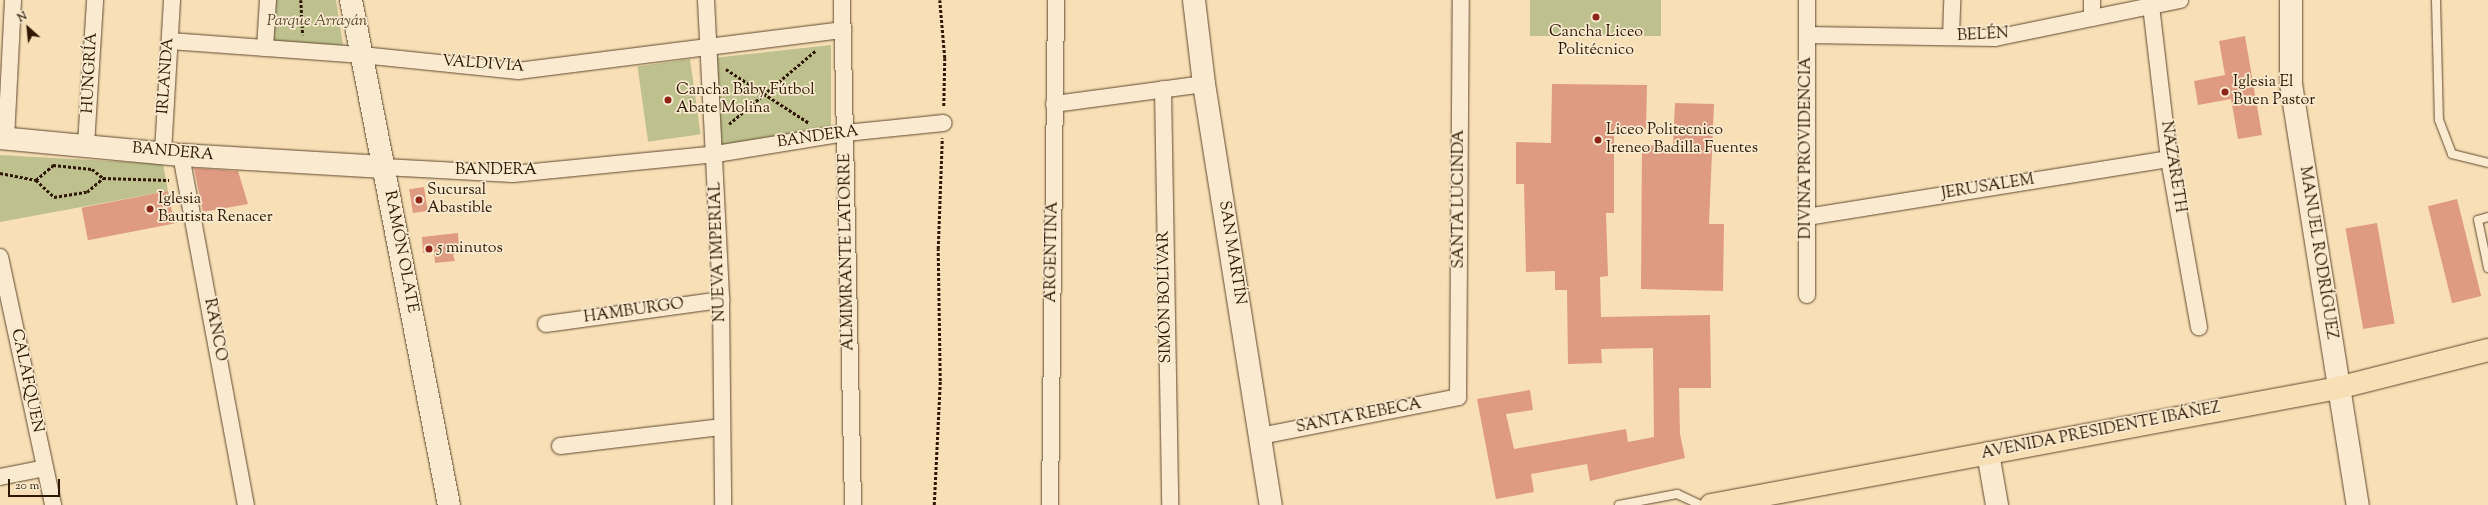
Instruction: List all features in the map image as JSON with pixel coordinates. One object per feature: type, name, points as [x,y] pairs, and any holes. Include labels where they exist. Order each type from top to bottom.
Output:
[{"type":"main road","name":"AVENIDA PRESIDENTE IBÁÑEZ","points":[[1711,505],[2338,388],[2488,350]]},
{"type":"street","points":[[3,139],[13,0]]},
{"type":"street","name":"HUNGRÍA","points":[[86,146],[95,0]]},
{"type":"street","name":"IRLANDA","points":[[172,0],[170,41],[172,154]]},
{"type":"street","points":[[265,48],[268,0]]},
{"type":"street","name":"RAMÓN OLATE","points":[[351,0],[449,505]]},
{"type":"street","name":"NUEVA IMPERIAL","points":[[706,0],[707,47],[716,154],[721,300],[721,427],[723,505]]},
{"type":"street","name":"ALMIMRANTE LATORRE","points":[[842,0],[853,505]]},
{"type":"street","name":"ARGENTINA","points":[[1050,505],[1056,0]]},
{"type":"street","name":"SAN MARTÍN","points":[[1194,0],[1204,84],[1271,505]]},
{"type":"street","name":"SANTA LUCINDA","points":[[1458,397],[1461,0]]},
{"type":"street","name":"DIVINA PROVIDENCIA","points":[[1807,0],[1807,295]]},
{"type":"street","points":[[1951,38],[1952,0]]},
{"type":"street","points":[[2092,0],[2092,18]]},
{"type":"street","name":"BELÉN","points":[[1807,35],[1995,38],[2180,0]]},
{"type":"street","name":"MANUEL RODRÍGUEZ","points":[[2291,0],[2291,84],[2338,388],[2358,505]]},
{"type":"street","name":"NAZARETH","points":[[2152,6],[2169,159],[2200,327]]},
{"type":"street","name":"VALDIVIA","points":[[170,41],[362,54],[518,71],[843,30]]},
{"type":"street","points":[[1054,104],[1204,84]]},
{"type":"street","name":"SIMÓN BOLÍVAR","points":[[1163,89],[1170,505]]},
{"type":"street","name":"BANDERA","points":[[3,139],[172,154],[513,174],[716,154],[846,134],[943,123]]},
{"type":"street","name":"RANCO","points":[[172,154],[186,181],[246,505]]},
{"type":"street","name":"JERUSALEM","points":[[1807,217],[2169,159]]},
{"type":"street","name":"CALAFQUEN","points":[[0,257],[53,505]]},
{"type":"street","name":"HAMBURGO","points":[[546,324],[721,300]]},
{"type":"street","name":"SANTA REBECA","points":[[1260,436],[1458,397]]},
{"type":"street","points":[[560,446],[721,427]]},
{"type":"street","points":[[1988,453],[1997,505]]},
{"type":"street","points":[[0,477],[45,468]]},
{"type":"lane","points":[[2436,0],[2439,120],[2452,154],[2488,163]]},
{"type":"lane","points":[[2488,217],[2478,220],[2488,268]]},
{"type":"lane","points":[[1619,505],[1677,494],[1701,505]]},
{"type":"path","points":[[302,0],[303,50]]},
{"type":"path","points":[[934,505],[940,381],[938,249],[945,58],[940,0]]},
{"type":"path","points":[[723,129],[822,45]]},
{"type":"path","points":[[720,65],[814,126]]},
{"type":"path","points":[[36,180],[53,165],[92,169],[102,178],[186,181]]},
{"type":"path","points":[[0,173],[36,180],[54,197],[87,192],[102,178]]},
{"type":"green space","name":"Parque Arrayán","points":[[270,0],[336,0],[343,45],[268,43]]},
{"type":"green space","name":"Cancha Liceo Politécnico","points":[[1530,0],[1661,0],[1661,36],[1530,36]]},
{"type":"green space","points":[[831,45],[831,132],[717,149],[713,58]]},
{"type":"green space","name":"Cancha Baby Fútbol Abate Molina","points":[[690,59],[701,134],[648,142],[638,66]]},
{"type":"green space","points":[[0,155],[163,164],[168,191],[0,222]]},
{"type":"building","points":[[2245,36],[2262,135],[2238,139],[2231,99],[2198,105],[2194,81],[2225,75],[2219,41]]},
{"type":"building","points":[[1552,84],[1647,85],[1646,129],[1614,129],[1614,213],[1606,213],[1608,276],[1600,277],[1601,317],[1710,315],[1711,388],[1679,388],[1680,434],[1685,458],[1590,481],[1587,464],[1531,474],[1534,492],[1496,499],[1477,399],[1530,390],[1533,410],[1506,414],[1514,449],[1626,429],[1628,442],[1654,437],[1653,348],[1601,349],[1602,363],[1568,364],[1567,290],[1555,290],[1555,271],[1526,272],[1524,184],[1516,184],[1516,142],[1551,143]]},
{"type":"building","points":[[1675,103],[1714,104],[1709,224],[1724,224],[1723,291],[1641,289],[1642,145],[1673,146]]},
{"type":"building","points":[[194,168],[238,171],[248,204],[203,212]]},
{"type":"building","name":"Sucursal Abastible","points":[[424,187],[428,211],[413,213],[409,189]]},
{"type":"building","points":[[168,191],[174,223],[88,240],[82,208]]},
{"type":"building","points":[[2457,199],[2481,296],[2452,303],[2428,206]]},
{"type":"building","points":[[2377,223],[2395,323],[2363,329],[2345,229]]},
{"type":"building","points":[[458,233],[459,251],[453,255],[455,261],[435,263],[434,251],[423,253],[422,237]]},
{"type":"place","name":"Cancha Liceo Politécnico","points":[[1596,17]]},
{"type":"place","name":"Iglesia El Buen Pastor","points":[[2225,92]]},
{"type":"place","name":"Cancha Baby Fútbol Abate Molina","points":[[668,100]]},
{"type":"place","name":"Liceo Politecnico Ireneo Badilla Fuentes","points":[[1598,140]]},
{"type":"place","name":"Sucursal Abastible","points":[[419,200]]},
{"type":"place","name":"Iglesia Bautista Renacer","points":[[150,209]]},
{"type":"place","name":"5 minutos","points":[[429,249]]}]
